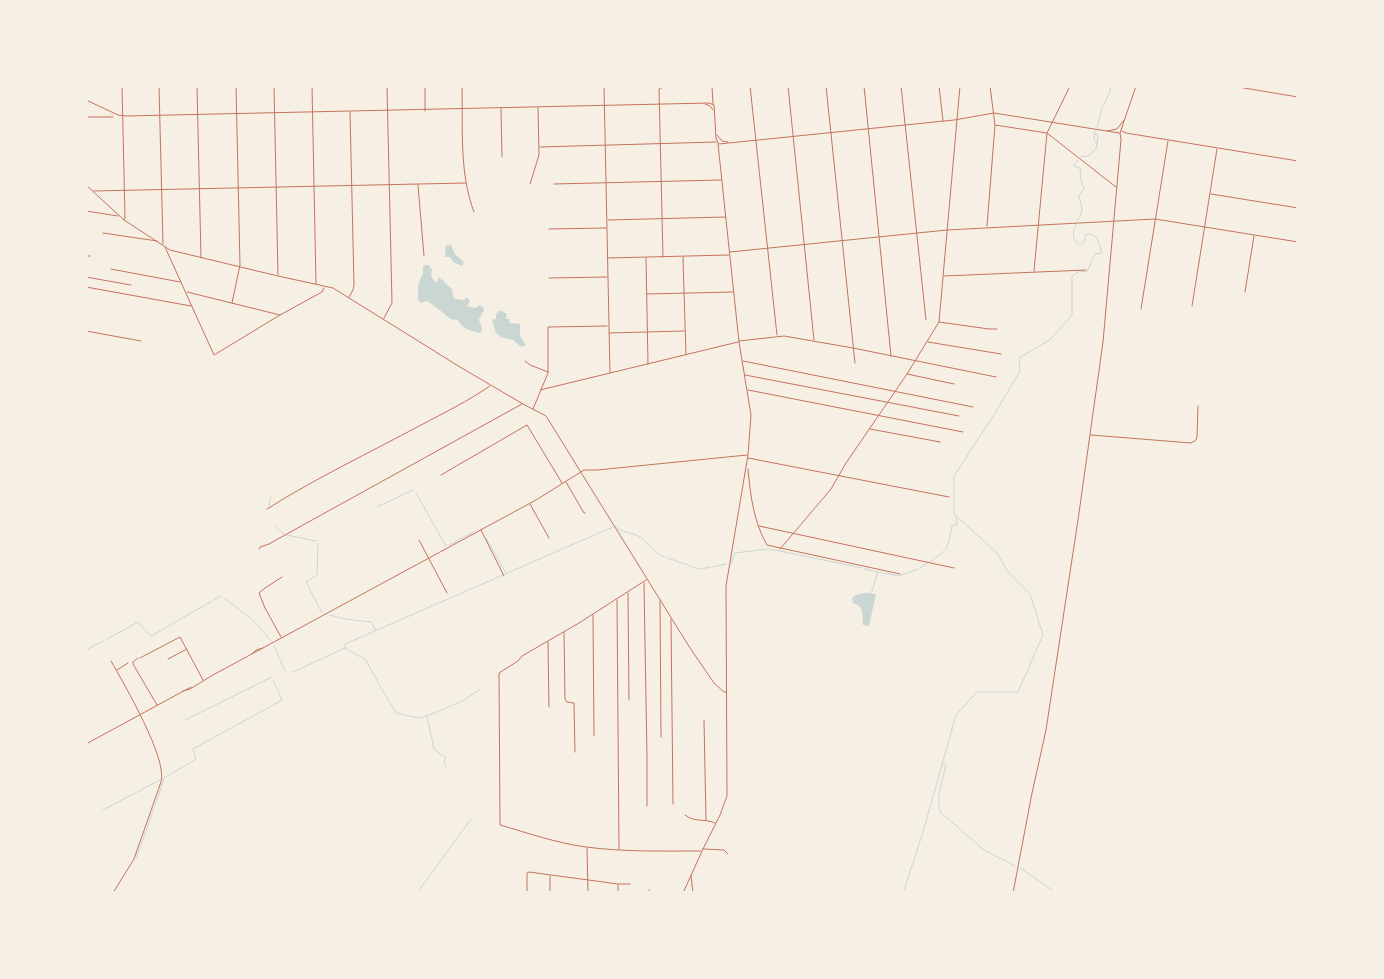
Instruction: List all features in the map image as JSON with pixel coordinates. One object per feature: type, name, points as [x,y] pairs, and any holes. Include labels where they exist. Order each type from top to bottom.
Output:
[{"type":"street","points":[[122,86],[124,220]]},
{"type":"street","points":[[160,86],[164,246],[214,355],[322,292],[324,287]]},
{"type":"street","points":[[197,86],[201,258]]},
{"type":"street","points":[[232,303],[239,267],[236,86]]},
{"type":"street","points":[[274,86],[278,276]]},
{"type":"street","points":[[312,86],[316,285]]},
{"type":"street","points":[[384,319],[392,303],[387,86]]},
{"type":"street","points":[[425,86],[425,110]]},
{"type":"street","points":[[462,86],[464,164],[466,183],[474,212]]},
{"type":"street","points":[[604,86],[610,373]]},
{"type":"street","points":[[663,257],[659,89],[666,86]]},
{"type":"street","points":[[683,893],[724,808],[727,796],[726,586],[748,456],[751,412],[739,341],[719,143],[712,106],[712,86]]},
{"type":"street","points":[[750,86],[777,336]]},
{"type":"street","points":[[788,86],[814,341]]},
{"type":"street","points":[[826,86],[855,363]]},
{"type":"street","points":[[864,86],[891,356]]},
{"type":"street","points":[[901,86],[926,320]]},
{"type":"street","points":[[939,86],[943,121]]},
{"type":"street","points":[[780,548],[831,490],[869,428],[888,403],[939,322],[960,86]]},
{"type":"street","points":[[987,227],[995,125],[990,86]]},
{"type":"street","points":[[1034,271],[1047,133],[1070,86]]},
{"type":"street","points":[[1120,131],[1136,86]]},
{"type":"street","points":[[1232,86],[1298,97]]},
{"type":"street","points":[[86,100],[122,116],[197,116],[704,104],[712,106]]},
{"type":"street","points":[[530,184],[538,162],[540,146],[538,108]]},
{"type":"street","points":[[501,109],[502,157]]},
{"type":"street","points":[[348,298],[354,286],[350,112]]},
{"type":"street","points":[[540,146],[728,143],[957,120],[994,113],[1120,131],[1298,161]]},
{"type":"street","points":[[86,117],[114,117]]},
{"type":"street","points":[[1104,130],[1118,128],[1125,118]]},
{"type":"street","points":[[995,125],[1047,133],[1117,187]]},
{"type":"street","points":[[1013,893],[1046,730],[1090,435],[1104,327],[1114,222],[1121,140],[1118,128]]},
{"type":"street","points":[[717,135],[721,140],[728,143]]},
{"type":"street","points":[[1141,309],[1168,140]]},
{"type":"street","points":[[1192,306],[1217,148]]},
{"type":"street","points":[[554,184],[722,180]]},
{"type":"street","points":[[93,191],[466,183]]},
{"type":"street","points":[[86,184],[124,220],[173,251],[335,289],[491,386],[542,413],[548,418],[671,619],[714,683],[726,692]]},
{"type":"street","points":[[418,184],[424,256]]},
{"type":"street","points":[[1210,194],[1298,208]]},
{"type":"street","points":[[86,211],[119,216]]},
{"type":"street","points":[[607,220],[726,217]]},
{"type":"street","points":[[608,258],[730,253],[917,232],[987,227],[1155,219],[1298,242]]},
{"type":"street","points":[[549,229],[607,228]]},
{"type":"street","points":[[103,233],[158,241]]},
{"type":"street","points":[[1244,292],[1254,235]]},
{"type":"street","points":[[683,256],[686,355]]},
{"type":"street","points":[[646,257],[648,364]]},
{"type":"street","points":[[111,269],[181,282]]},
{"type":"street","points":[[943,276],[1086,270]]},
{"type":"street","points":[[86,277],[131,285]]},
{"type":"street","points":[[549,278],[608,277]]},
{"type":"street","points":[[1297,282],[1298,277]]},
{"type":"street","points":[[86,287],[192,306]]},
{"type":"street","points":[[186,292],[280,315]]},
{"type":"street","points":[[647,294],[734,292]]},
{"type":"street","points":[[274,313],[276,318]]},
{"type":"street","points":[[939,322],[997,329]]},
{"type":"street","points":[[532,409],[548,373],[548,327],[608,326]]},
{"type":"street","points":[[86,331],[141,341]]},
{"type":"street","points":[[609,333],[685,331]]},
{"type":"street","points":[[540,390],[739,341],[777,336],[853,348],[996,377]]},
{"type":"street","points":[[927,342],[1000,354]]},
{"type":"street","points":[[525,361],[548,373]]},
{"type":"street","points":[[742,361],[972,407]]},
{"type":"street","points":[[907,374],[954,384]]},
{"type":"street","points":[[745,375],[958,416]]},
{"type":"street","points":[[267,509],[491,386]]},
{"type":"street","points":[[748,389],[963,432]]},
{"type":"street","points":[[259,549],[522,404]]},
{"type":"street","points":[[1090,435],[1191,443],[1197,437],[1198,406]]},
{"type":"street","points":[[441,475],[527,425],[562,484]]},
{"type":"street","points":[[869,428],[940,442]]},
{"type":"street","points":[[86,744],[481,530],[586,469],[597,470],[748,456],[949,497]]},
{"type":"street","points":[[748,469],[749,484],[759,526],[766,545],[900,574]]},
{"type":"street","points":[[565,482],[584,513],[586,513]]},
{"type":"street","points":[[743,483],[749,484]]},
{"type":"street","points":[[530,503],[550,538]]},
{"type":"street","points":[[759,526],[954,568]]},
{"type":"street","points":[[481,530],[504,576]]},
{"type":"street","points":[[419,540],[447,593]]},
{"type":"street","points":[[282,577],[259,593],[282,638]]},
{"type":"street","points":[[647,580],[548,642],[522,656],[518,661],[498,673],[500,825],[557,842],[586,847],[724,850],[728,854]]},
{"type":"street","points":[[644,582],[646,806]]},
{"type":"street","points":[[628,592],[629,700]]},
{"type":"street","points":[[617,599],[619,849]]},
{"type":"street","points":[[660,600],[661,737]]},
{"type":"street","points":[[593,614],[594,736]]},
{"type":"street","points":[[671,619],[674,804]]},
{"type":"street","points":[[564,631],[565,699],[567,702],[574,703],[575,752]]},
{"type":"street","points":[[157,705],[133,662],[139,658],[178,638],[181,639],[204,680]]},
{"type":"street","points":[[548,642],[549,707]]},
{"type":"street","points":[[168,659],[187,649]]},
{"type":"street","points":[[111,661],[140,715],[161,765],[162,780],[134,859],[113,893]]},
{"type":"street","points":[[116,670],[128,663]]},
{"type":"street","points":[[704,720],[706,820]]},
{"type":"street","points":[[685,815],[691,820],[706,820],[716,823]]},
{"type":"street","points":[[586,847],[588,893]]},
{"type":"street","points":[[527,893],[527,874],[529,872],[630,884]]},
{"type":"street","points":[[550,875],[550,893]]},
{"type":"street","points":[[691,875],[693,893]]},
{"type":"street","points":[[618,884],[618,893]]},
{"type":"shaded area","points":[[446,245],[451,245],[455,254],[464,262],[462,266],[453,262],[450,257],[445,257]]},
{"type":"shaded area","points":[[429,265],[432,269],[431,276],[435,282],[437,282],[438,278],[443,280],[452,289],[455,299],[463,300],[468,298],[470,302],[467,305],[469,307],[476,308],[479,305],[483,307],[484,310],[479,319],[482,328],[480,333],[465,328],[458,320],[451,319],[429,302],[421,303],[418,300],[418,285],[423,273],[423,266]]},
{"type":"shaded area","points":[[500,310],[507,314],[506,319],[510,319],[509,323],[520,324],[520,336],[526,345],[521,347],[513,340],[501,337],[496,333],[492,320],[496,319],[496,314]]},
{"type":"shaded area","points":[[876,594],[869,626],[863,625],[861,609],[857,604],[853,603],[852,599],[856,595]]},
{"type":"waterway","points":[[1097,127],[1111,86]]},
{"type":"waterway","points":[[1081,157],[1088,156],[1096,149],[1095,132]]},
{"type":"waterway","points":[[1096,134],[1098,136],[1097,144]]},
{"type":"waterway","points":[[1077,221],[1082,212],[1079,196],[1084,188],[1081,181],[1080,168],[1074,166],[1078,160]]},
{"type":"waterway","points":[[903,893],[923,832],[956,715],[977,692],[1018,692],[1043,635],[1030,594],[1008,572],[997,553],[954,514],[954,476],[1020,371],[1019,358],[1051,339],[1072,315],[1072,276],[1080,271],[1087,272],[1095,254],[1102,253],[1096,237],[1093,235],[1086,234],[1080,246],[1075,241],[1074,231],[1076,225]]},
{"type":"waterway","points":[[377,507],[413,490]]},
{"type":"waterway","points":[[416,493],[446,546]]},
{"type":"waterway","points":[[269,506],[271,496]]},
{"type":"waterway","points":[[930,562],[947,547],[952,526],[957,524],[956,517]]},
{"type":"waterway","points":[[615,526],[620,530],[640,537],[657,553],[665,557]]},
{"type":"waterway","points":[[276,527],[284,534]]},
{"type":"waterway","points":[[505,574],[613,527]]},
{"type":"waterway","points":[[449,545],[473,532]]},
{"type":"waterway","points":[[287,535],[316,541]]},
{"type":"waterway","points":[[486,538],[506,573]]},
{"type":"waterway","points":[[318,544],[317,575],[306,582],[322,613]]},
{"type":"waterway","points":[[731,563],[735,553],[768,549]]},
{"type":"waterway","points":[[770,549],[862,568]]},
{"type":"waterway","points":[[668,558],[699,569]]},
{"type":"waterway","points":[[920,568],[927,563]]},
{"type":"waterway","points":[[713,567],[726,564]]},
{"type":"waterway","points":[[701,569],[711,567]]},
{"type":"waterway","points":[[864,569],[882,573]]},
{"type":"waterway","points":[[883,573],[899,576],[918,569]]},
{"type":"waterway","points":[[871,594],[878,572]]},
{"type":"waterway","points":[[293,672],[345,648],[345,644],[503,575]]},
{"type":"waterway","points":[[214,600],[221,596]]},
{"type":"waterway","points":[[224,598],[254,621],[271,641]]},
{"type":"waterway","points":[[150,635],[212,601]]},
{"type":"waterway","points":[[330,615],[371,622],[376,630]]},
{"type":"waterway","points":[[107,639],[138,622],[149,634]]},
{"type":"waterway","points":[[86,650],[105,640]]},
{"type":"waterway","points":[[274,646],[285,671]]},
{"type":"waterway","points":[[345,648],[366,660],[381,688]]},
{"type":"waterway","points":[[185,720],[272,677]]},
{"type":"waterway","points":[[161,787],[164,778],[196,759],[193,749],[282,700],[273,680]]},
{"type":"waterway","points":[[382,689],[396,713],[419,718],[463,701],[480,689]]},
{"type":"waterway","points":[[427,716],[434,749],[446,758],[444,760],[446,767]]},
{"type":"waterway","points":[[943,764],[946,765],[939,795],[940,812],[984,850],[1015,866]]},
{"type":"waterway","points":[[103,810],[160,780]]},
{"type":"waterway","points":[[141,845],[161,788]]},
{"type":"waterway","points":[[417,893],[471,819]]},
{"type":"waterway","points":[[136,858],[140,847]]},
{"type":"waterway","points":[[1020,868],[1052,890]]}]
